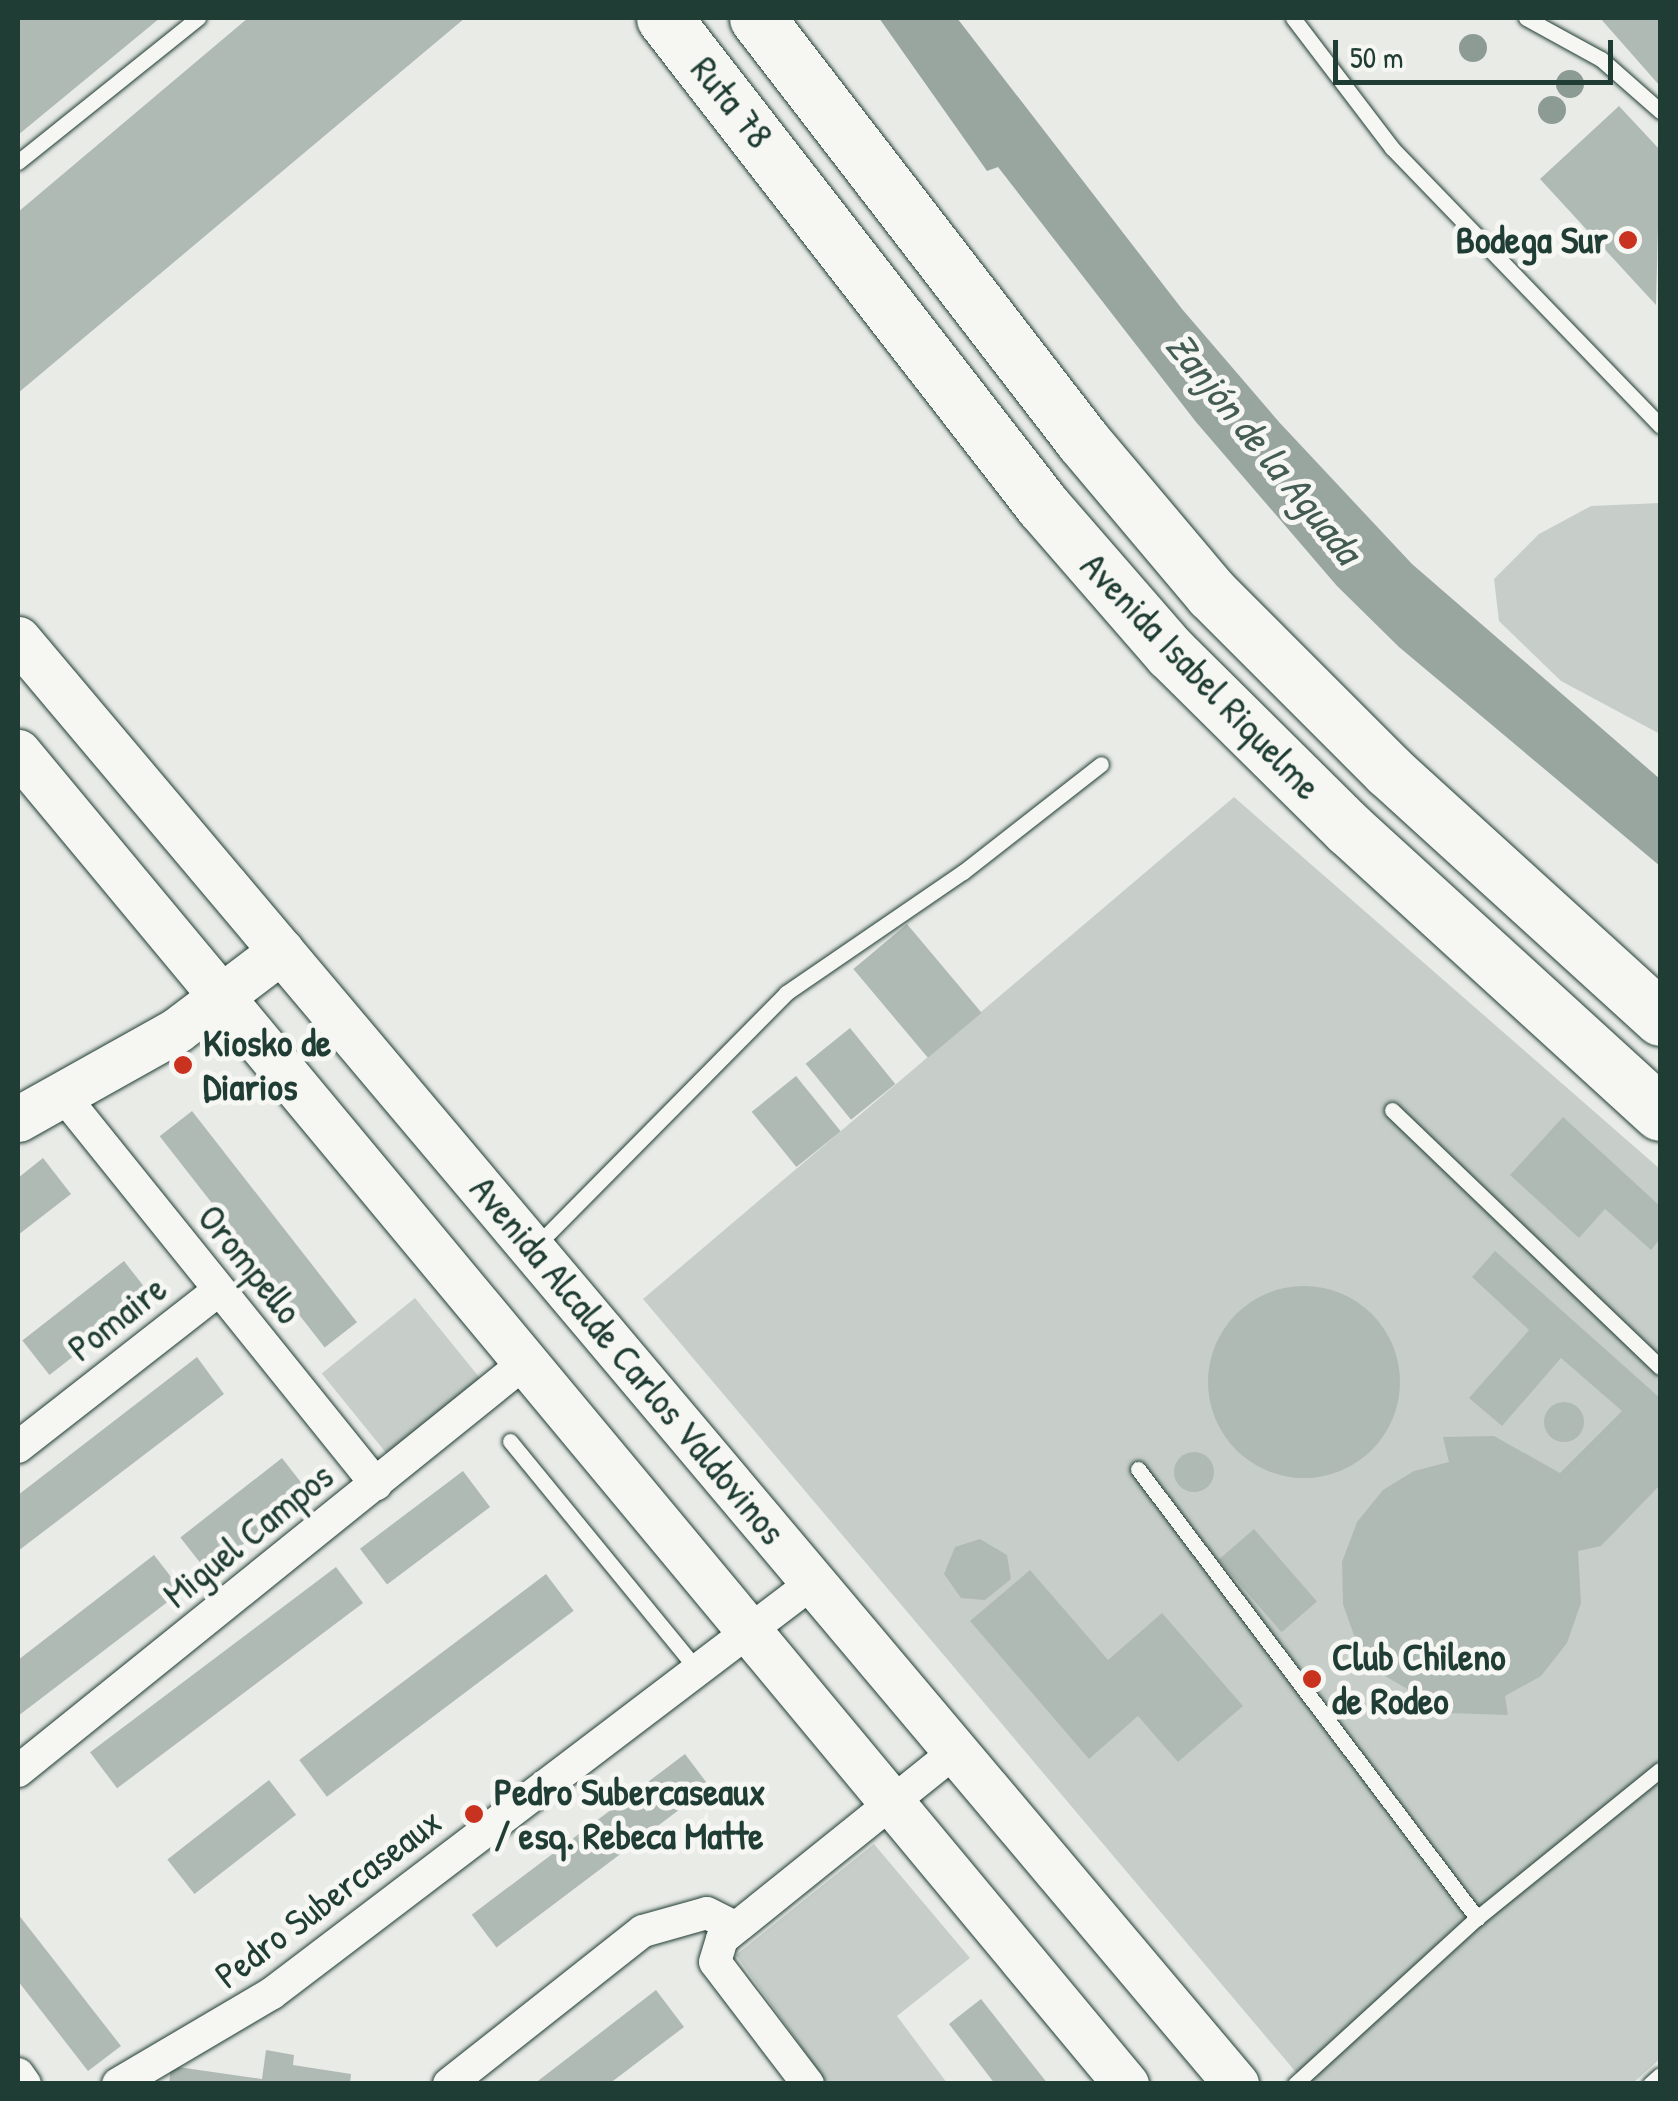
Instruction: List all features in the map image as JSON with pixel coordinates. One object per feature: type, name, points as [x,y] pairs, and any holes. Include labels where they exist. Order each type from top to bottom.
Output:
[{"type":"highway","name":"Ruta 78","points":[[664,18],[799,186]]},
{"type":"highway","name":"Ruta 78","points":[[757,18],[854,142]]},
{"type":"highway","name":"Avenida Isabel Riquelme","points":[[854,142],[1083,441],[1212,594],[1376,759],[1660,1018]]},
{"type":"highway","name":"Avenida Isabel Riquelme","points":[[799,186],[1043,506],[1171,653],[1348,829],[1660,1112]]},
{"type":"main road","name":"Avenida Alcalde Carlos Valdovinos","points":[[18,639],[816,1580],[1236,2084]]},
{"type":"main road","name":"Avenida Alcalde Carlos Valdovinos","points":[[18,752],[528,1360],[1126,2084]]},
{"type":"main road","points":[[18,1119],[224,1000],[281,951]]},
{"type":"street","name":"Orompello","points":[[62,1094],[376,1484]]},
{"type":"street","name":"Pomaire","points":[[18,1447],[219,1290]]},
{"type":"street","name":"Miguel Campos","points":[[18,1771],[528,1360]]},
{"type":"street","name":"Pedro Subercaseaux","points":[[118,2084],[255,2006],[746,1628],[816,1580]]},
{"type":"street","points":[[808,2084],[716,1962],[722,1939],[957,1750]]},
{"type":"street","points":[[448,2084],[642,1932],[708,1913],[734,1926]]},
{"type":"street","points":[[18,2074],[25,2084]]},
{"type":"lane","points":[[18,162],[198,18]]},
{"type":"lane","points":[[1293,18],[1392,148],[1660,426]]},
{"type":"lane","points":[[1526,18],[1601,59],[1660,112]]},
{"type":"lane","points":[[533,1248],[786,993],[963,872],[1101,764]]},
{"type":"lane","points":[[1392,1110],[1660,1367]]},
{"type":"lane","points":[[510,1441],[695,1668]]},
{"type":"lane","points":[[1138,1470],[1477,1918]]},
{"type":"lane","points":[[1294,2084],[1477,1918],[1660,1770]]},
{"type":"lane","points":[[1650,2084],[1660,2074]]},
{"type":"shaded area","points":[[1660,503],[1660,734],[1561,681],[1499,621],[1494,579],[1539,534],[1591,506]]},
{"type":"shaded area","name":"Club Chileno de Rodeo","points":[[1234,797],[1660,1169],[1660,2059],[1633,2083],[1305,2083],[643,1299]]},
{"type":"shaded area","points":[[415,1298],[480,1379],[387,1454],[322,1374]]},
{"type":"shaded area","points":[[874,1844],[970,1958],[897,2016],[947,2083],[827,2083],[736,1955]]},
{"type":"water","name":"Zanjón de la Aguada","points":[[879,18],[957,18],[1182,309],[1279,422],[1412,564],[1660,779],[1660,866],[1399,647],[1337,586],[1196,422],[998,167],[987,171]]},
{"type":"building","points":[[18,18],[160,18],[18,135]]},
{"type":"building","points":[[248,18],[465,18],[18,393],[18,212]]},
{"type":"building","points":[[1600,18],[1660,18],[1660,86]]},
{"type":"building","name":"Bodega Sur","points":[[1619,106],[1660,150],[1656,305],[1540,179]]},
{"type":"building","points":[[907,924],[982,1013],[928,1058],[853,969]]},
{"type":"building","points":[[850,1028],[895,1084],[851,1120],[806,1064]]},
{"type":"building","points":[[796,1076],[841,1131],[796,1167],[752,1112]]},
{"type":"building","points":[[192,1111],[357,1322],[325,1347],[160,1136]]},
{"type":"building","points":[[1563,1117],[1660,1206],[1660,1239],[1651,1250],[1605,1209],[1579,1238],[1510,1175]]},
{"type":"building","points":[[43,1158],[71,1194],[18,1235],[18,1178]]},
{"type":"building","points":[[1495,1251],[1660,1398],[1660,1485],[1601,1546],[1578,1551],[1581,1603],[1567,1643],[1541,1676],[1505,1696],[1508,1715],[1416,1712],[1421,1697],[1385,1676],[1357,1644],[1343,1604],[1342,1562],[1357,1522],[1383,1490],[1414,1471],[1449,1462],[1443,1437],[1494,1436],[1560,1473],[1622,1411],[1561,1358],[1502,1426],[1469,1398],[1529,1330],[1472,1277]]},
{"type":"building","points":[[124,1261],[151,1296],[49,1375],[22,1340]]},
{"type":"building","points":[[1304,1286],[1341,1293],[1372,1314],[1393,1345],[1400,1382],[1393,1419],[1372,1450],[1341,1471],[1304,1478],[1267,1471],[1236,1450],[1215,1419],[1208,1382],[1215,1345],[1236,1314],[1267,1293]]},
{"type":"building","points":[[197,1357],[224,1394],[18,1551],[18,1495]]},
{"type":"building","points":[[1564,1402],[1578,1408],[1584,1422],[1578,1436],[1564,1442],[1550,1436],[1544,1422],[1550,1408]]},
{"type":"building","points":[[1194,1452],[1208,1458],[1214,1472],[1208,1486],[1194,1492],[1180,1486],[1174,1472],[1180,1458]]},
{"type":"building","points":[[282,1458],[309,1493],[207,1572],[180,1537]]},
{"type":"building","points":[[463,1471],[490,1507],[387,1585],[360,1549]]},
{"type":"building","points":[[1254,1529],[1317,1601],[1282,1632],[1219,1560]]},
{"type":"building","points":[[980,1539],[1007,1555],[1011,1579],[985,1600],[961,1598],[944,1574],[955,1547]]},
{"type":"building","points":[[154,1555],[182,1591],[18,1716],[18,1660]]},
{"type":"building","points":[[336,1567],[363,1603],[117,1788],[90,1752]]},
{"type":"building","points":[[1030,1570],[1108,1660],[1162,1613],[1243,1706],[1178,1762],[1138,1716],[1089,1759],[970,1621]]},
{"type":"building","points":[[546,1574],[574,1611],[327,1797],[299,1760]]},
{"type":"building","points":[[685,1754],[710,1787],[496,1947],[472,1915]]},
{"type":"building","points":[[269,1780],[296,1815],[194,1894],[167,1859]]},
{"type":"building","points":[[18,1914],[121,2046],[88,2071],[18,1981]]},
{"type":"building","points":[[656,1990],[684,2027],[609,2084],[534,2084]]},
{"type":"building","points":[[981,1999],[1048,2084],[995,2084],[949,2024]]},
{"type":"building","points":[[266,2050],[294,2055],[293,2065],[351,2074],[350,2084],[169,2084],[171,2066],[262,2079]]},
{"type":"place","name":"Bodega Sur","points":[[1628,240]]},
{"type":"place","name":"Kiosko de Diarios","points":[[183,1065]]},
{"type":"place","name":"Club Chileno de Rodeo","points":[[1312,1679]]},
{"type":"place","name":"Pedro Subercaseaux / esq. Rebeca Matte","points":[[474,1814]]}]
